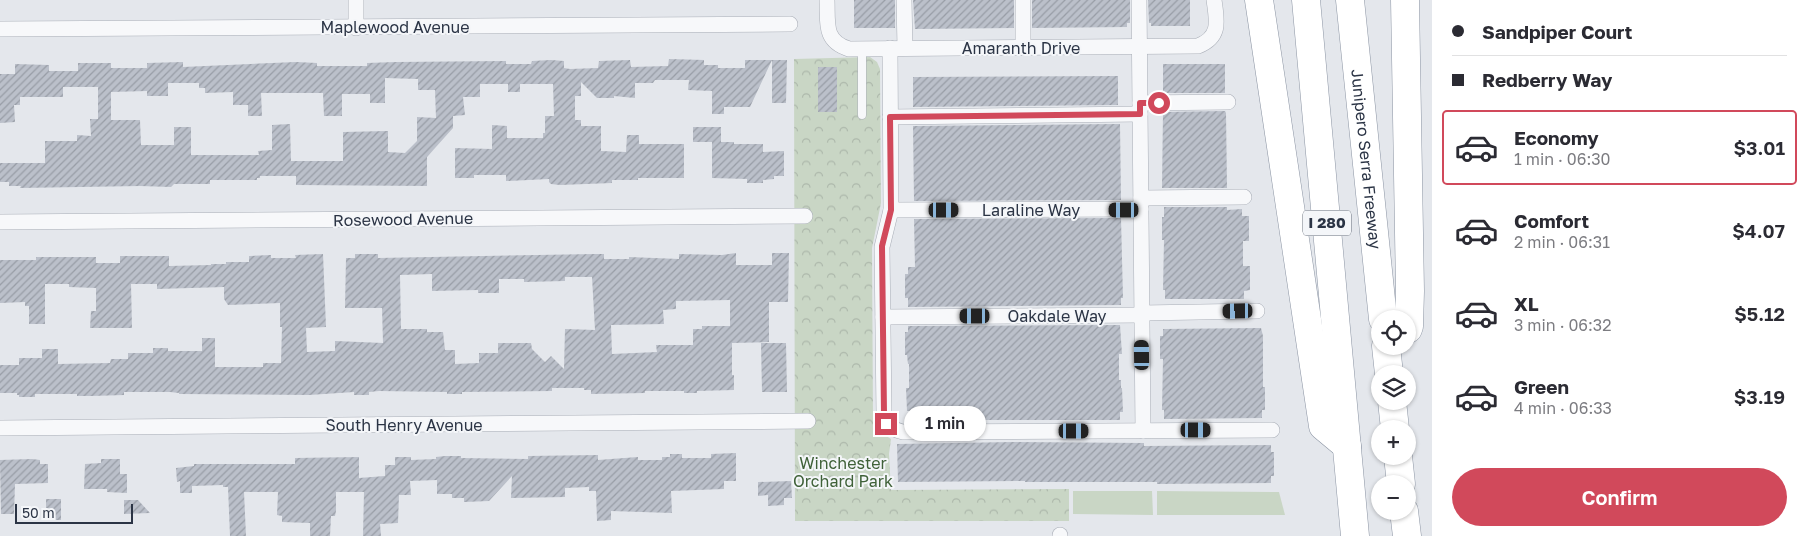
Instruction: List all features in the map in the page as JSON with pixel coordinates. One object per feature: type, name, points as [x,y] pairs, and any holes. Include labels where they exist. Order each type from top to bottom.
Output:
[{"type":"highway","points":[[1259,0],[1323,426],[1347,446]]},
{"type":"highway","name":"I 280","points":[[1306,0],[1355,536]]},
{"type":"highway","name":"Junipero Serra Freeway","points":[[1350,0],[1383,310]]},
{"type":"highway","points":[[1406,0],[1410,310]]},
{"type":"highway","points":[[1405,520],[1407,536]]},
{"type":"street","points":[[356,0],[356,28]]},
{"type":"street","name":"Amaranth Drive","points":[[827,0],[828,28],[831,38],[839,45],[849,48],[1198,46],[1208,42],[1213,36],[1216,27],[1214,0]]},
{"type":"street","points":[[904,0],[890,117],[891,210],[882,246],[884,413],[886,424],[895,430],[903,432],[1272,430]]},
{"type":"street","points":[[1022,0],[1023,48]]},
{"type":"street","points":[[1139,0],[1143,431]]},
{"type":"street","name":"Maplewood Avenue","points":[[0,29],[790,24]]},
{"type":"street","points":[[890,117],[1140,108],[1228,102]]},
{"type":"street","name":"Laraline Way","points":[[891,210],[1141,203],[1244,197]]},
{"type":"street","name":"Rosewood Avenue","points":[[0,222],[805,216]]},
{"type":"street","name":"Oakdale Way","points":[[883,317],[1257,311]]},
{"type":"street","name":"South Henry Avenue","points":[[0,428],[808,421]]},
{"type":"lane","points":[[862,48],[862,115]]},
{"type":"green space","name":"Winchester Orchard Park","points":[[870,57],[877,62],[880,69],[881,203],[872,248],[873,421],[880,432],[891,439],[889,454],[891,490],[1069,489],[1069,521],[795,521],[794,59]]},
{"type":"green space","points":[[1073,491],[1152,491],[1153,515],[1073,514]]},
{"type":"green space","points":[[1157,491],[1279,492],[1285,515],[1157,515]]},
{"type":"building","points":[[854,0],[895,0],[895,28],[854,28]]},
{"type":"building","points":[[913,0],[1014,0],[1014,28],[915,29]]},
{"type":"building","points":[[1032,0],[1130,0],[1130,23],[1127,23],[1127,27],[1032,28]]},
{"type":"building","points":[[1148,0],[1190,0],[1190,26],[1151,26],[1151,23],[1149,23]]},
{"type":"building","points":[[669,59],[704,60],[704,65],[718,65],[718,68],[745,68],[745,60],[772,60],[750,107],[724,107],[724,114],[712,114],[712,91],[688,90],[689,80],[655,80],[653,83],[635,83],[635,98],[614,96],[614,98],[597,98],[581,82],[581,96],[575,96],[575,120],[581,120],[581,126],[601,126],[601,151],[626,152],[627,135],[639,135],[639,144],[684,144],[684,178],[638,178],[638,180],[612,180],[612,183],[560,185],[551,184],[549,179],[506,181],[506,175],[474,175],[474,178],[455,178],[455,148],[492,149],[492,125],[507,126],[507,138],[543,138],[543,133],[545,133],[545,116],[554,116],[553,84],[520,84],[520,92],[508,92],[508,84],[480,84],[480,97],[463,97],[465,115],[453,116],[453,128],[427,157],[427,186],[296,185],[296,176],[260,176],[257,180],[210,180],[210,184],[174,184],[171,187],[20,188],[21,186],[9,186],[9,182],[0,182],[0,163],[45,163],[45,141],[77,141],[77,135],[91,136],[90,119],[98,119],[98,87],[63,87],[63,97],[20,97],[20,105],[14,105],[15,122],[0,123],[0,74],[15,74],[15,64],[49,65],[49,71],[78,71],[78,63],[111,63],[111,68],[147,68],[147,63],[183,62],[183,67],[296,62],[317,63],[317,66],[367,66],[367,63],[396,62],[506,61],[506,64],[531,64],[532,61],[551,60],[564,61],[564,68],[570,69],[598,68],[599,61],[630,60],[631,67],[668,66]],"holes":[[[385,78],[418,79],[418,90],[435,90],[436,118],[417,117],[417,141],[405,153],[388,152],[388,131],[343,132],[343,161],[291,161],[290,124],[272,125],[272,150],[258,151],[259,155],[191,155],[191,127],[174,127],[174,145],[141,145],[140,120],[111,120],[111,92],[147,91],[147,96],[168,96],[168,83],[199,83],[199,88],[205,88],[205,93],[233,92],[233,105],[248,105],[248,116],[262,116],[261,93],[323,93],[324,116],[342,116],[342,94],[370,94],[370,103],[385,103]]]},
{"type":"building","points":[[772,60],[787,60],[786,103],[772,103]]},
{"type":"building","points":[[1163,64],[1225,64],[1225,93],[1163,93]]},
{"type":"building","points":[[818,67],[837,67],[837,112],[818,112]]},
{"type":"building","points":[[1118,76],[1118,105],[913,107],[913,77]]},
{"type":"building","points":[[1225,111],[1227,188],[1162,188],[1163,112]]},
{"type":"building","points":[[1120,124],[1121,200],[914,201],[913,126]]},
{"type":"building","points":[[693,127],[721,127],[721,142],[693,142]]},
{"type":"building","points":[[712,142],[763,144],[763,152],[784,151],[784,176],[774,176],[774,179],[763,180],[763,183],[747,183],[747,179],[712,178]]},
{"type":"building","points":[[1164,207],[1227,207],[1227,210],[1242,209],[1242,216],[1249,216],[1249,241],[1243,241],[1243,266],[1250,266],[1250,290],[1244,291],[1244,299],[1165,299],[1165,290],[1163,290],[1164,240],[1162,240]]},
{"type":"building","points":[[1121,218],[1123,298],[1121,298],[1121,305],[908,307],[908,298],[905,298],[905,274],[908,274],[908,267],[915,267],[914,219]]},
{"type":"building","points":[[736,253],[736,265],[772,265],[772,253],[789,253],[788,302],[769,302],[769,342],[732,343],[734,390],[697,391],[697,393],[645,391],[645,393],[591,394],[591,390],[584,390],[584,388],[552,388],[552,391],[462,392],[462,394],[379,391],[369,392],[369,395],[354,395],[354,392],[309,395],[124,392],[124,395],[92,396],[35,394],[35,397],[19,397],[17,393],[0,393],[0,365],[19,365],[19,358],[42,358],[42,349],[58,349],[58,364],[110,363],[111,359],[128,359],[128,353],[153,353],[153,348],[168,348],[168,351],[202,351],[202,338],[215,338],[215,367],[263,367],[263,363],[281,363],[282,327],[280,327],[280,303],[228,305],[224,299],[224,287],[157,289],[157,284],[131,284],[132,328],[90,328],[91,311],[96,311],[96,288],[69,287],[69,284],[45,284],[45,324],[29,324],[29,306],[25,306],[25,302],[0,303],[0,260],[36,260],[36,257],[96,257],[96,263],[120,263],[120,256],[169,256],[169,266],[249,262],[249,256],[271,255],[271,258],[296,258],[295,255],[323,254],[326,327],[306,328],[307,352],[335,351],[335,341],[383,343],[382,308],[345,308],[346,258],[355,258],[355,254],[378,254],[378,258],[604,254],[604,259],[629,259],[629,257],[679,259],[679,254],[722,255]],"holes":[[[432,274],[432,291],[478,290],[478,293],[499,293],[499,279],[524,279],[524,282],[565,281],[565,277],[592,277],[595,330],[565,329],[564,369],[551,356],[545,362],[532,349],[531,343],[498,343],[498,353],[479,353],[479,363],[455,364],[455,350],[445,350],[443,332],[427,332],[427,329],[401,329],[400,275]],[[730,300],[730,326],[702,326],[702,329],[693,329],[693,345],[656,345],[657,352],[612,354],[611,325],[664,324],[663,310],[676,309],[676,301]]]},
{"type":"building","points":[[1120,325],[1122,354],[1119,354],[1119,380],[1121,380],[1122,388],[1123,412],[1120,412],[1120,420],[909,420],[906,388],[909,388],[909,364],[907,355],[905,355],[905,332],[908,332],[908,326]]},
{"type":"building","points":[[1261,328],[1263,336],[1263,387],[1265,387],[1265,410],[1262,410],[1262,418],[1164,419],[1164,410],[1162,410],[1163,359],[1160,359],[1160,336],[1163,336],[1163,329]]},
{"type":"building","points":[[761,343],[786,343],[787,392],[762,392]]},
{"type":"building","points":[[1013,442],[1144,443],[1144,446],[1271,445],[1271,452],[1274,452],[1274,476],[1271,476],[1271,483],[898,482],[897,444]]},
{"type":"building","points":[[736,453],[736,481],[724,481],[724,489],[671,491],[672,513],[611,511],[611,520],[597,521],[596,491],[589,491],[589,487],[565,488],[565,497],[511,498],[512,476],[489,501],[464,502],[464,498],[452,498],[452,494],[437,494],[437,480],[410,481],[411,495],[399,495],[398,523],[380,524],[381,536],[363,536],[364,492],[336,492],[336,511],[335,516],[331,516],[330,536],[310,536],[310,523],[282,522],[282,516],[277,515],[278,492],[244,492],[246,536],[230,536],[228,487],[223,487],[223,485],[192,486],[192,493],[180,493],[180,481],[177,482],[176,468],[194,466],[194,464],[295,464],[295,458],[359,457],[359,478],[385,476],[385,465],[395,465],[395,457],[411,457],[411,460],[436,459],[436,457],[445,456],[528,459],[528,456],[598,455],[598,460],[638,457],[638,460],[662,460],[662,457],[670,457],[670,454],[682,454],[682,458],[711,458],[711,454]]},
{"type":"building","points":[[101,459],[120,459],[120,474],[127,474],[127,493],[107,492],[107,489],[84,489],[85,464],[101,463]]},
{"type":"building","points":[[0,460],[40,460],[40,464],[48,464],[48,483],[15,484],[14,514],[1,514]]},
{"type":"building","points":[[791,481],[792,498],[784,498],[784,505],[768,506],[768,495],[758,496],[758,482]]},
{"type":"building","points":[[46,499],[61,499],[61,520],[46,520]]},
{"type":"building","points":[[124,500],[138,500],[150,513],[124,514]]},
{"type":"route","points":[[886,424],[884,413],[882,246],[891,210],[890,117],[1140,114],[1140,103],[1159,103]]}]
